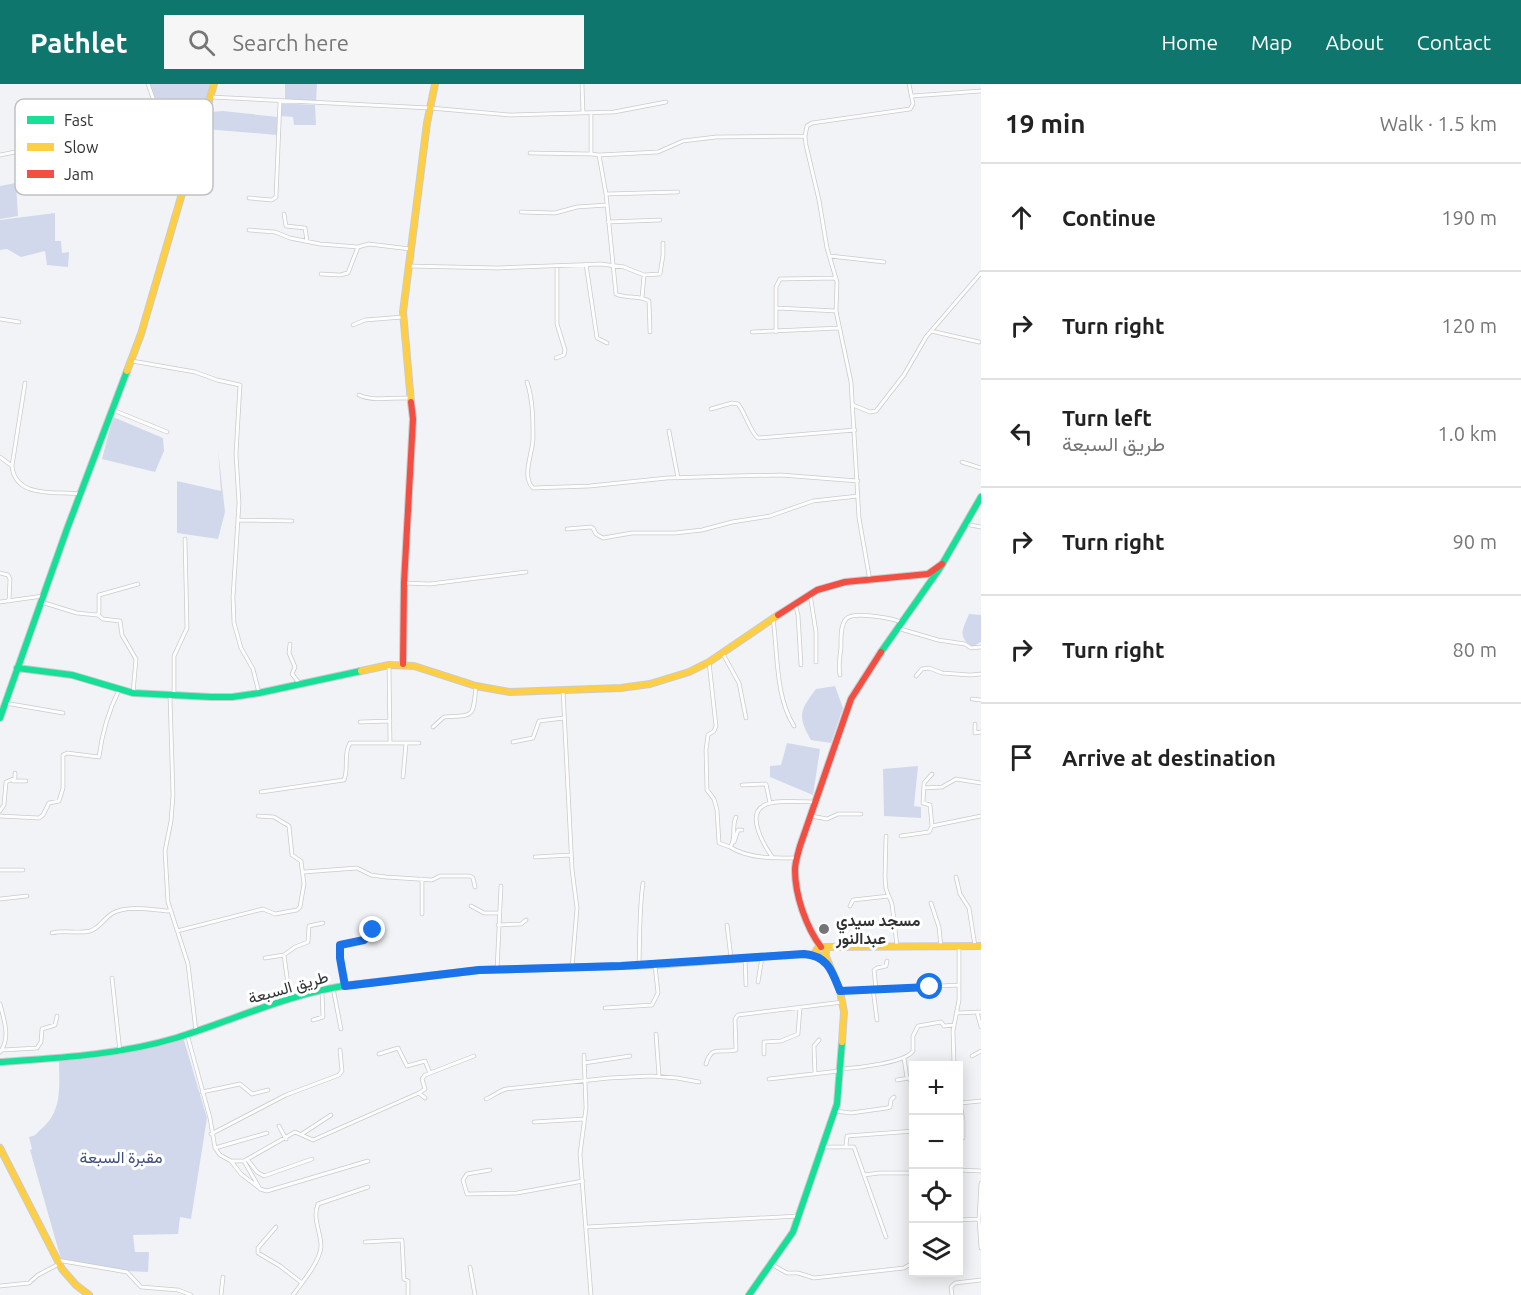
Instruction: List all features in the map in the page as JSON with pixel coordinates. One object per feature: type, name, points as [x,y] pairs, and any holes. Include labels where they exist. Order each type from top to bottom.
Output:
[{"type":"street","points":[[148,84],[153,99]]},
{"type":"street","points":[[214,84],[211,97],[430,108],[510,115],[614,112],[666,102]]},
{"type":"street","points":[[403,664],[404,583],[413,444],[412,398],[404,317],[410,249],[435,84]]},
{"type":"street","points":[[582,84],[583,113]]},
{"type":"street","points":[[870,580],[859,518],[853,405],[846,355],[836,311],[836,278],[805,136],[807,126],[812,123],[910,109],[913,104],[909,84]]},
{"type":"street","points":[[912,96],[981,91]]},
{"type":"street","points":[[249,198],[272,200],[276,197],[280,101]]},
{"type":"street","points":[[591,113],[591,154]]},
{"type":"street","points":[[530,153],[600,155],[658,152],[682,141],[716,137],[805,136]]},
{"type":"street","points":[[0,154],[15,151]]},
{"type":"street","points":[[600,155],[615,288],[618,296],[642,298],[650,303],[650,332]]},
{"type":"street","points":[[606,194],[678,192]]},
{"type":"street","points":[[0,718],[42,599],[132,361],[182,195]]},
{"type":"street","points":[[521,212],[555,213],[565,209],[607,205]]},
{"type":"street","points":[[284,214],[286,226],[305,228],[308,241]]},
{"type":"street","points":[[608,222],[660,220]]},
{"type":"street","points":[[249,230],[275,232],[308,241],[358,247],[369,244],[410,249]]},
{"type":"street","points":[[408,266],[498,268],[586,264],[612,265],[644,275],[660,274],[663,243]]},
{"type":"street","points":[[321,274],[348,273],[358,247]]},
{"type":"street","points":[[830,256],[884,262]]},
{"type":"street","points":[[586,264],[597,338],[607,343]]},
{"type":"street","points":[[556,266],[557,324],[565,350],[564,355],[556,358]]},
{"type":"street","points":[[853,405],[870,412],[876,411],[904,375],[931,331],[981,273]]},
{"type":"street","points":[[642,298],[644,275]]},
{"type":"street","points":[[776,332],[776,287],[780,279],[836,278]]},
{"type":"street","points":[[777,308],[836,311]]},
{"type":"street","points":[[354,325],[365,320],[404,317]]},
{"type":"street","points":[[0,319],[20,322]]},
{"type":"street","points":[[752,332],[839,328]]},
{"type":"street","points":[[931,331],[979,342]]},
{"type":"street","points":[[132,361],[204,374],[211,378],[240,384],[236,454],[238,520],[233,597],[234,623],[237,637],[253,669],[259,693]]},
{"type":"street","points":[[527,382],[532,400],[533,443],[530,450],[528,482],[532,489],[678,478],[781,475],[858,481]]},
{"type":"street","points":[[25,383],[12,475],[34,491],[81,494]]},
{"type":"street","points":[[359,395],[372,399],[412,398]]},
{"type":"street","points":[[711,409],[732,403],[738,404],[758,438],[855,430]]},
{"type":"street","points":[[113,410],[167,432]]},
{"type":"street","points":[[669,431],[678,478]]},
{"type":"street","points":[[0,458],[12,466]]},
{"type":"street","points":[[962,462],[981,468]]},
{"type":"street","points":[[567,529],[591,527],[603,538],[632,533],[675,533],[770,516],[813,501],[858,496]]},
{"type":"street","points":[[749,1295],[793,1232],[835,1111],[841,1070],[843,1002],[799,899],[795,869],[797,858],[851,699],[867,670],[942,564],[981,496]]},
{"type":"street","points":[[238,520],[292,521]]},
{"type":"street","points":[[965,524],[981,527]]},
{"type":"street","points":[[185,539],[187,628],[174,656],[173,795],[165,851],[169,911],[188,964],[196,1031]]},
{"type":"street","points":[[17,668],[72,675],[134,693],[172,696],[232,697],[403,664],[476,686],[510,692],[621,688],[650,684],[688,672],[709,662],[810,594],[839,584],[928,574],[942,564]]},
{"type":"street","points":[[404,583],[449,582],[526,572]]},
{"type":"street","points":[[0,573],[8,575],[10,579],[9,601]]},
{"type":"street","points":[[97,615],[99,597],[102,593],[118,591],[138,584]]},
{"type":"street","points":[[810,594],[816,632],[816,662]]},
{"type":"street","points":[[0,602],[42,599],[69,611],[120,621],[122,635],[136,659],[134,693]]},
{"type":"street","points":[[795,603],[798,615],[801,665]]},
{"type":"street","points":[[840,675],[838,662],[843,627],[847,618],[854,615],[899,625],[938,640],[964,644],[971,648],[981,647]]},
{"type":"street","points":[[773,619],[781,687],[794,726]]},
{"type":"street","points":[[290,644],[289,653],[295,667],[292,674],[300,684]]},
{"type":"street","points":[[723,654],[739,683],[746,718]]},
{"type":"street","points":[[709,662],[716,726],[714,731],[708,735],[706,790],[714,798],[717,810],[719,843],[748,855],[797,858]]},
{"type":"street","points":[[389,665],[390,742]]},
{"type":"street","points":[[916,676],[922,669],[929,668],[942,673],[981,674]]},
{"type":"street","points":[[433,727],[444,717],[470,715],[473,710],[476,686]]},
{"type":"street","points":[[0,816],[39,818],[49,803],[59,801],[63,788],[63,755],[67,753],[99,757],[102,734],[110,708],[119,690]]},
{"type":"street","points":[[563,690],[571,855],[577,908],[572,968]]},
{"type":"street","points":[[972,699],[981,700]]},
{"type":"street","points":[[5,703],[63,713]]},
{"type":"street","points":[[513,741],[533,738],[539,721],[564,718]]},
{"type":"street","points":[[360,722],[390,721]]},
{"type":"street","points":[[975,724],[975,733],[981,732]]},
{"type":"street","points":[[261,792],[344,780],[347,769],[347,749],[350,743],[419,743]]},
{"type":"street","points":[[403,777],[406,744]]},
{"type":"street","points":[[12,780],[15,778],[15,773]]},
{"type":"street","points":[[901,836],[929,832],[932,826],[930,805],[923,803],[925,782],[932,774]]},
{"type":"street","points":[[924,788],[942,787],[956,779],[981,783]]},
{"type":"street","points":[[0,811],[5,802],[6,782],[26,781]]},
{"type":"street","points":[[742,785],[766,784],[770,803]]},
{"type":"street","points":[[773,858],[765,848],[758,832],[756,820],[758,809],[770,803],[816,802]]},
{"type":"street","points":[[811,816],[827,819],[838,814],[861,814]]},
{"type":"street","points":[[177,931],[263,909],[275,914],[297,910],[300,907],[304,872],[301,861],[292,855],[289,825],[274,817],[258,816]]},
{"type":"street","points":[[932,826],[981,816]]},
{"type":"street","points":[[734,843],[733,825],[736,817]]},
{"type":"street","points":[[730,847],[734,843],[738,830],[742,830]]},
{"type":"street","points":[[886,836],[884,865],[886,889],[892,904],[897,946]]},
{"type":"street","points":[[535,857],[571,855]]},
{"type":"street","points":[[304,872],[357,868],[382,877],[432,880],[440,876],[472,877],[475,887]]},
{"type":"street","points":[[0,870],[23,870]]},
{"type":"street","points":[[820,952],[835,948],[978,946],[969,908],[960,894],[956,877]]},
{"type":"street","points":[[422,879],[422,914]]},
{"type":"street","points":[[639,965],[643,883]]},
{"type":"street","points":[[497,970],[501,886]]},
{"type":"street","points":[[0,899],[27,896]]},
{"type":"street","points":[[850,906],[853,900],[889,896]]},
{"type":"street","points":[[931,903],[939,927],[941,947]]},
{"type":"street","points":[[471,906],[484,913],[499,914]]},
{"type":"street","points":[[52,933],[66,930],[92,930],[118,911],[145,909],[169,911]]},
{"type":"street","points":[[498,925],[522,924],[526,920]]},
{"type":"street","points":[[265,958],[284,954],[292,948],[309,942],[309,927],[323,923]]},
{"type":"street","points":[[345,986],[340,945],[364,940],[374,928],[381,924]]},
{"type":"street","points":[[727,925],[731,958]]},
{"type":"street","points":[[954,1061],[954,1025],[959,985],[958,947]]},
{"type":"street","name":"طريق السبعة","points":[[0,1062],[120,1052],[187,1034],[290,999],[345,986],[497,970],[639,965],[820,952]]},
{"type":"street","points":[[284,954],[290,999]]},
{"type":"street","points":[[758,982],[762,957]]},
{"type":"street","points":[[745,958],[746,985]]},
{"type":"street","points":[[877,1020],[874,970],[886,966],[888,961]]},
{"type":"street","points":[[605,1008],[652,1005],[658,993],[655,964]]},
{"type":"street","points":[[112,978],[120,1052]]},
{"type":"street","points":[[840,991],[959,985]]},
{"type":"street","points":[[333,988],[341,1029]]},
{"type":"street","points":[[313,1020],[323,1017],[322,990]]},
{"type":"street","points":[[706,1064],[709,1054],[713,1051],[734,1052],[736,1050],[735,1019],[737,1016],[843,1002]]},
{"type":"street","points":[[0,1004],[6,1030],[6,1042],[1,1051]]},
{"type":"street","points":[[765,1054],[764,1042],[780,1042],[798,1035],[800,1007]]},
{"type":"street","points":[[956,1013],[979,1012],[981,1027]]},
{"type":"street","points":[[1,1051],[37,1047],[42,1029],[55,1025],[57,1016]]},
{"type":"street","points":[[769,1079],[841,1070],[904,1058],[912,1053],[913,1036],[918,1026],[941,1022],[944,1026],[954,1025]]},
{"type":"street","points":[[187,1034],[210,1118],[215,1148],[223,1157],[231,1161],[248,1182],[263,1191],[272,1191],[368,1161]]},
{"type":"street","points":[[656,1034],[659,1076]]},
{"type":"street","points":[[815,1074],[814,1046],[819,1040]]},
{"type":"street","points":[[379,1054],[398,1048],[407,1066],[425,1061],[430,1073]]},
{"type":"street","points":[[211,1134],[286,1095],[339,1075],[342,1071],[340,1050]]},
{"type":"street","points":[[972,1056],[981,1051]]},
{"type":"street","points":[[584,1055],[586,1082],[580,1147],[591,1295]]},
{"type":"street","points":[[231,1161],[245,1160],[295,1132],[309,1138],[316,1138],[419,1093],[425,1089],[422,1077],[474,1056]]},
{"type":"street","points":[[584,1063],[630,1056]]},
{"type":"street","points":[[897,1080],[907,1078],[904,1058]]},
{"type":"street","points":[[486,1099],[506,1089],[609,1078],[659,1076],[699,1082]]},
{"type":"street","points":[[202,1092],[234,1084],[244,1085],[252,1094],[268,1090]]},
{"type":"street","points":[[419,1093],[425,1098]]},
{"type":"street","points":[[835,1111],[849,1113],[887,1108],[890,1107],[891,1098],[894,1097]]},
{"type":"street","points":[[963,1102],[981,1101]]},
{"type":"street","points":[[302,1134],[331,1115]]},
{"type":"street","points":[[534,1122],[584,1119]]},
{"type":"street","points":[[279,1126],[286,1139]]},
{"type":"street","points":[[846,1146],[847,1136],[909,1131]]},
{"type":"street","points":[[215,1148],[267,1134]]},
{"type":"street","points":[[822,1147],[854,1148],[876,1203],[886,1237]]},
{"type":"street","points":[[0,1148],[58,1262],[68,1277],[88,1295]]},
{"type":"street","points":[[245,1160],[264,1176],[312,1159]]},
{"type":"street","points":[[245,1160],[259,1188]]},
{"type":"street","points":[[490,1170],[467,1174],[464,1177],[467,1194],[517,1193],[584,1180]]},
{"type":"street","points":[[963,1170],[981,1171]]},
{"type":"street","points":[[863,1175],[909,1173]]},
{"type":"street","points":[[981,1183],[979,1219],[981,1248]]},
{"type":"street","points":[[293,1295],[319,1257],[321,1248],[316,1218],[318,1204],[368,1186]]},
{"type":"street","points":[[587,1227],[799,1216]]},
{"type":"street","points":[[963,1220],[979,1219]]},
{"type":"street","points":[[276,1227],[258,1248],[258,1253],[302,1283]]},
{"type":"street","points":[[365,1242],[402,1240],[404,1279],[408,1281],[408,1295]]},
{"type":"street","points":[[0,1286],[29,1282],[58,1262],[127,1272],[141,1287],[178,1290],[190,1295]]},
{"type":"street","points":[[771,1264],[787,1273],[818,1278],[904,1268],[909,1265]]},
{"type":"street","points":[[470,1266],[476,1295]]},
{"type":"street","points":[[221,1295],[223,1277]]},
{"type":"street","points":[[952,1295],[951,1287],[955,1283],[981,1280]]},
{"type":"green space","points":[[149,84],[211,84],[207,99],[155,98]]},
{"type":"green space","points":[[285,84],[317,84],[316,102],[285,100]]},
{"type":"green space","points":[[281,103],[315,105],[316,125],[294,125],[293,117],[281,116]]},
{"type":"green space","points":[[213,112],[278,117],[277,135],[213,130]]},
{"type":"green space","points":[[15,183],[18,216],[0,219],[0,186]]},
{"type":"green space","points":[[55,213],[55,241],[61,241],[62,253],[69,252],[68,267],[47,265],[45,251],[21,257],[7,249],[0,250],[0,220]]},
{"type":"green space","points":[[113,417],[163,438],[164,451],[155,472],[102,459]]},
{"type":"green space","points":[[218,450],[225,512],[218,539],[177,533],[177,481],[221,491]]},
{"type":"green space","points":[[969,614],[981,615],[981,642],[972,647],[963,636],[963,628]]},
{"type":"green space","points":[[835,686],[843,708],[831,743],[811,740],[802,719],[804,708],[816,689]]},
{"type":"green space","points":[[787,743],[820,749],[813,795],[770,777],[770,766],[781,765]]},
{"type":"green space","points":[[918,766],[914,806],[921,807],[921,818],[884,816],[883,769]]},
{"type":"green space","name":"مقبرة السبعة","points":[[183,1037],[207,1118],[191,1219],[180,1217],[178,1234],[133,1235],[135,1252],[149,1252],[148,1272],[127,1271],[61,1259],[30,1150],[32,1149],[29,1137],[35,1135],[53,1115],[59,1090],[59,1061],[123,1052]]},
{"type":"traffic: fast","points":[[0,718],[67,529],[127,371]]},
{"type":"traffic: fast","points":[[881,652],[940,568],[981,497]]},
{"type":"traffic: fast","points":[[17,668],[72,675],[133,693],[211,697],[259,693],[361,671]]},
{"type":"traffic: fast","points":[[0,1062],[89,1055],[154,1044],[306,994],[350,985]]},
{"type":"traffic: fast","points":[[749,1295],[793,1232],[837,1104],[842,1042]]},
{"type":"traffic: slow","points":[[210,99],[214,84]]},
{"type":"traffic: slow","points":[[411,402],[403,312],[427,123],[435,84]]},
{"type":"traffic: slow","points":[[127,371],[141,334],[182,195]]},
{"type":"traffic: slow","points":[[361,671],[389,665],[414,666],[476,686],[510,692],[621,688],[650,684],[689,672],[709,662],[778,615]]},
{"type":"traffic: slow","points":[[823,947],[981,946]]},
{"type":"traffic: slow","points":[[821,947],[826,952],[821,957],[816,952],[821,947]]},
{"type":"traffic: slow","points":[[350,985],[479,970],[655,965],[804,954],[818,955]]},
{"type":"traffic: slow","points":[[825,954],[840,991],[844,1012],[842,1042]]},
{"type":"traffic: slow","points":[[0,1148],[62,1269],[76,1285],[89,1295]]},
{"type":"traffic: jam","points":[[403,664],[404,583],[413,419],[411,402]]},
{"type":"traffic: jam","points":[[778,615],[817,590],[845,582],[928,574],[942,564]]},
{"type":"traffic: jam","points":[[821,947],[806,920],[799,900],[796,861],[851,699],[881,652]]},
{"type":"place","name":"مسجد سيدي عبدالنور","points":[[824,929]]},
{"type":"route","points":[[373,930],[364,940],[340,945],[339,953],[345,986],[479,970],[621,966],[804,954],[818,955],[828,965],[840,991],[930,987]]}]
